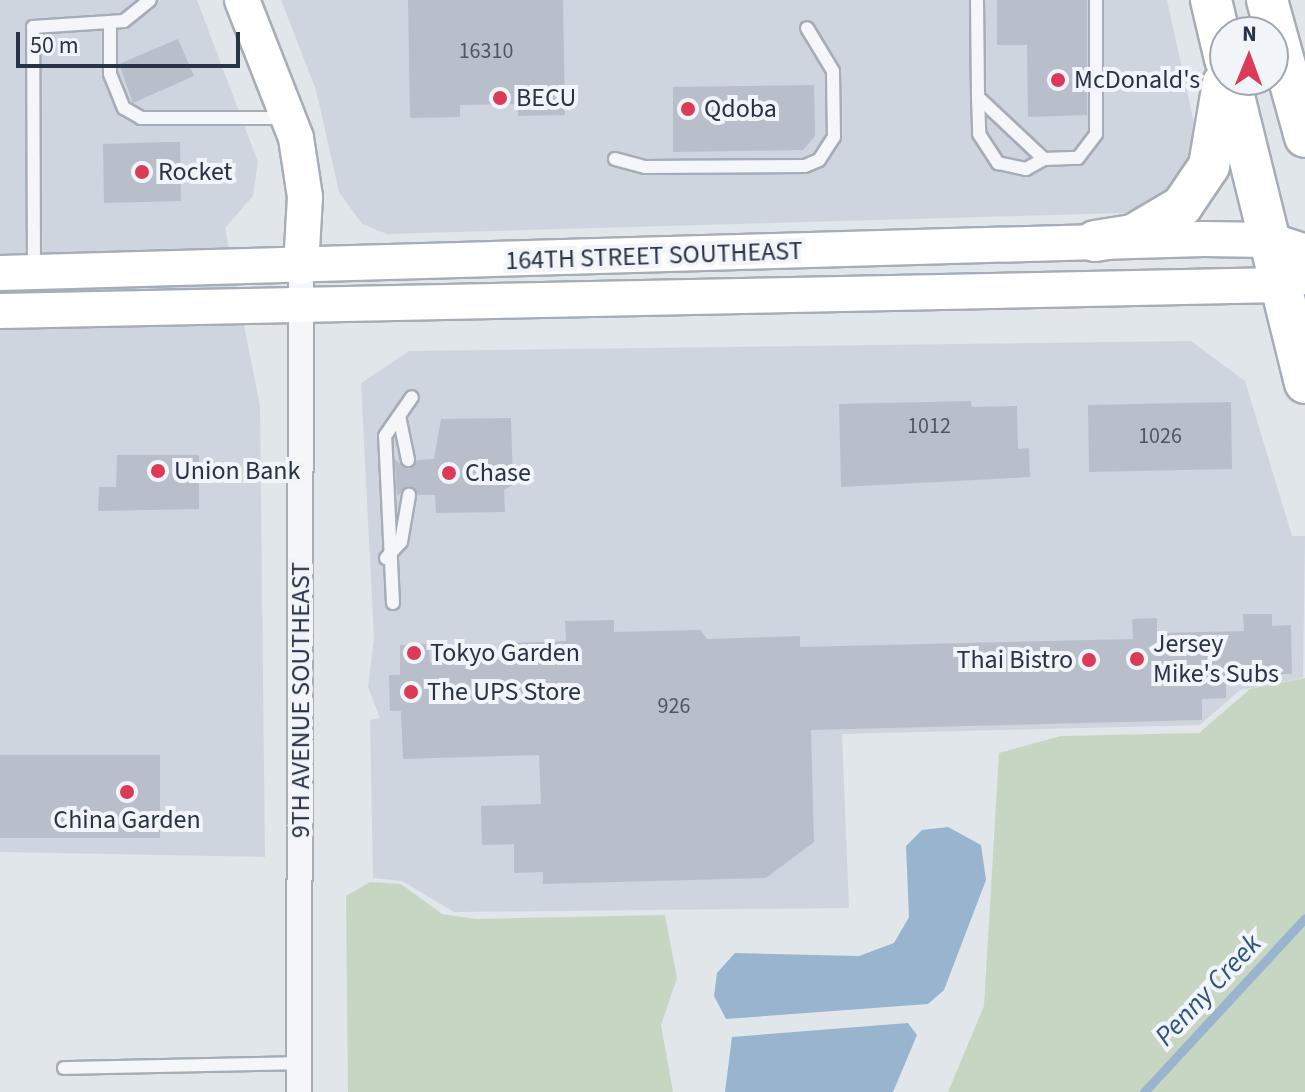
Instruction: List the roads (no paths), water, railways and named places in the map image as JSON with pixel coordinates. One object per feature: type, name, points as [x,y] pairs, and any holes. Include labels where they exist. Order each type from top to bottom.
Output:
[{"type":"main road","points":[[242,0],[289,118],[305,197],[301,267]]},
{"type":"main road","points":[[1267,0],[1305,137]]},
{"type":"main road","points":[[1095,241],[1163,222],[1198,186],[1218,96]]},
{"type":"main road","points":[[1235,96],[1287,246],[1305,383]]},
{"type":"main road","name":"164TH STREET SOUTHEAST","points":[[0,273],[301,267],[1095,241],[1287,246]]},
{"type":"main road","name":"164TH STREET SOUTHEAST","points":[[0,311],[300,309],[1293,281]]},
{"type":"street","name":"9TH AVENUE SOUTHEAST","points":[[299,1092],[301,267]]},
{"type":"lane","points":[[34,273],[33,27],[110,22],[150,0]]},
{"type":"lane","points":[[977,0],[979,134],[998,163],[1026,169],[1044,159],[1078,158],[1096,134],[1096,0]]},
{"type":"lane","points":[[110,22],[110,74],[124,108],[141,118],[289,118]]},
{"type":"lane","points":[[615,159],[645,167],[805,166],[819,160],[834,137],[833,71],[807,28]]},
{"type":"lane","points":[[978,97],[1044,159]]},
{"type":"lane","points":[[393,603],[386,558],[385,436],[412,397]]},
{"type":"lane","points":[[399,416],[408,460]]},
{"type":"lane","points":[[386,558],[401,542],[409,495]]},
{"type":"lane","points":[[64,1068],[299,1063]]},
{"type":"water","points":[[948,827],[981,845],[986,880],[944,990],[928,1004],[726,1019],[714,996],[717,973],[735,953],[859,956],[894,943],[909,917],[906,846],[922,830]]},
{"type":"water","points":[[908,1023],[917,1035],[893,1092],[725,1092],[732,1037]]},
{"type":"waterway","name":"Penny Creek","points":[[1144,1092],[1305,918]]},
{"type":"place","name":"McDonald's","points":[[1058,80]]},
{"type":"place","name":"BECU","points":[[500,98]]},
{"type":"place","name":"Qdoba","points":[[688,109]]},
{"type":"place","name":"Rocket","points":[[142,172]]},
{"type":"place","name":"Union Bank","points":[[158,471]]},
{"type":"place","name":"Chase","points":[[449,473]]},
{"type":"place","name":"Tokyo Garden","points":[[414,653]]},
{"type":"place","name":"Jersey Mike's Subs","points":[[1137,659]]},
{"type":"place","name":"Thai Bistro","points":[[1089,660]]},
{"type":"place","name":"The UPS Store","points":[[411,692]]},
{"type":"place","name":"China Garden","points":[[127,792]]}]
